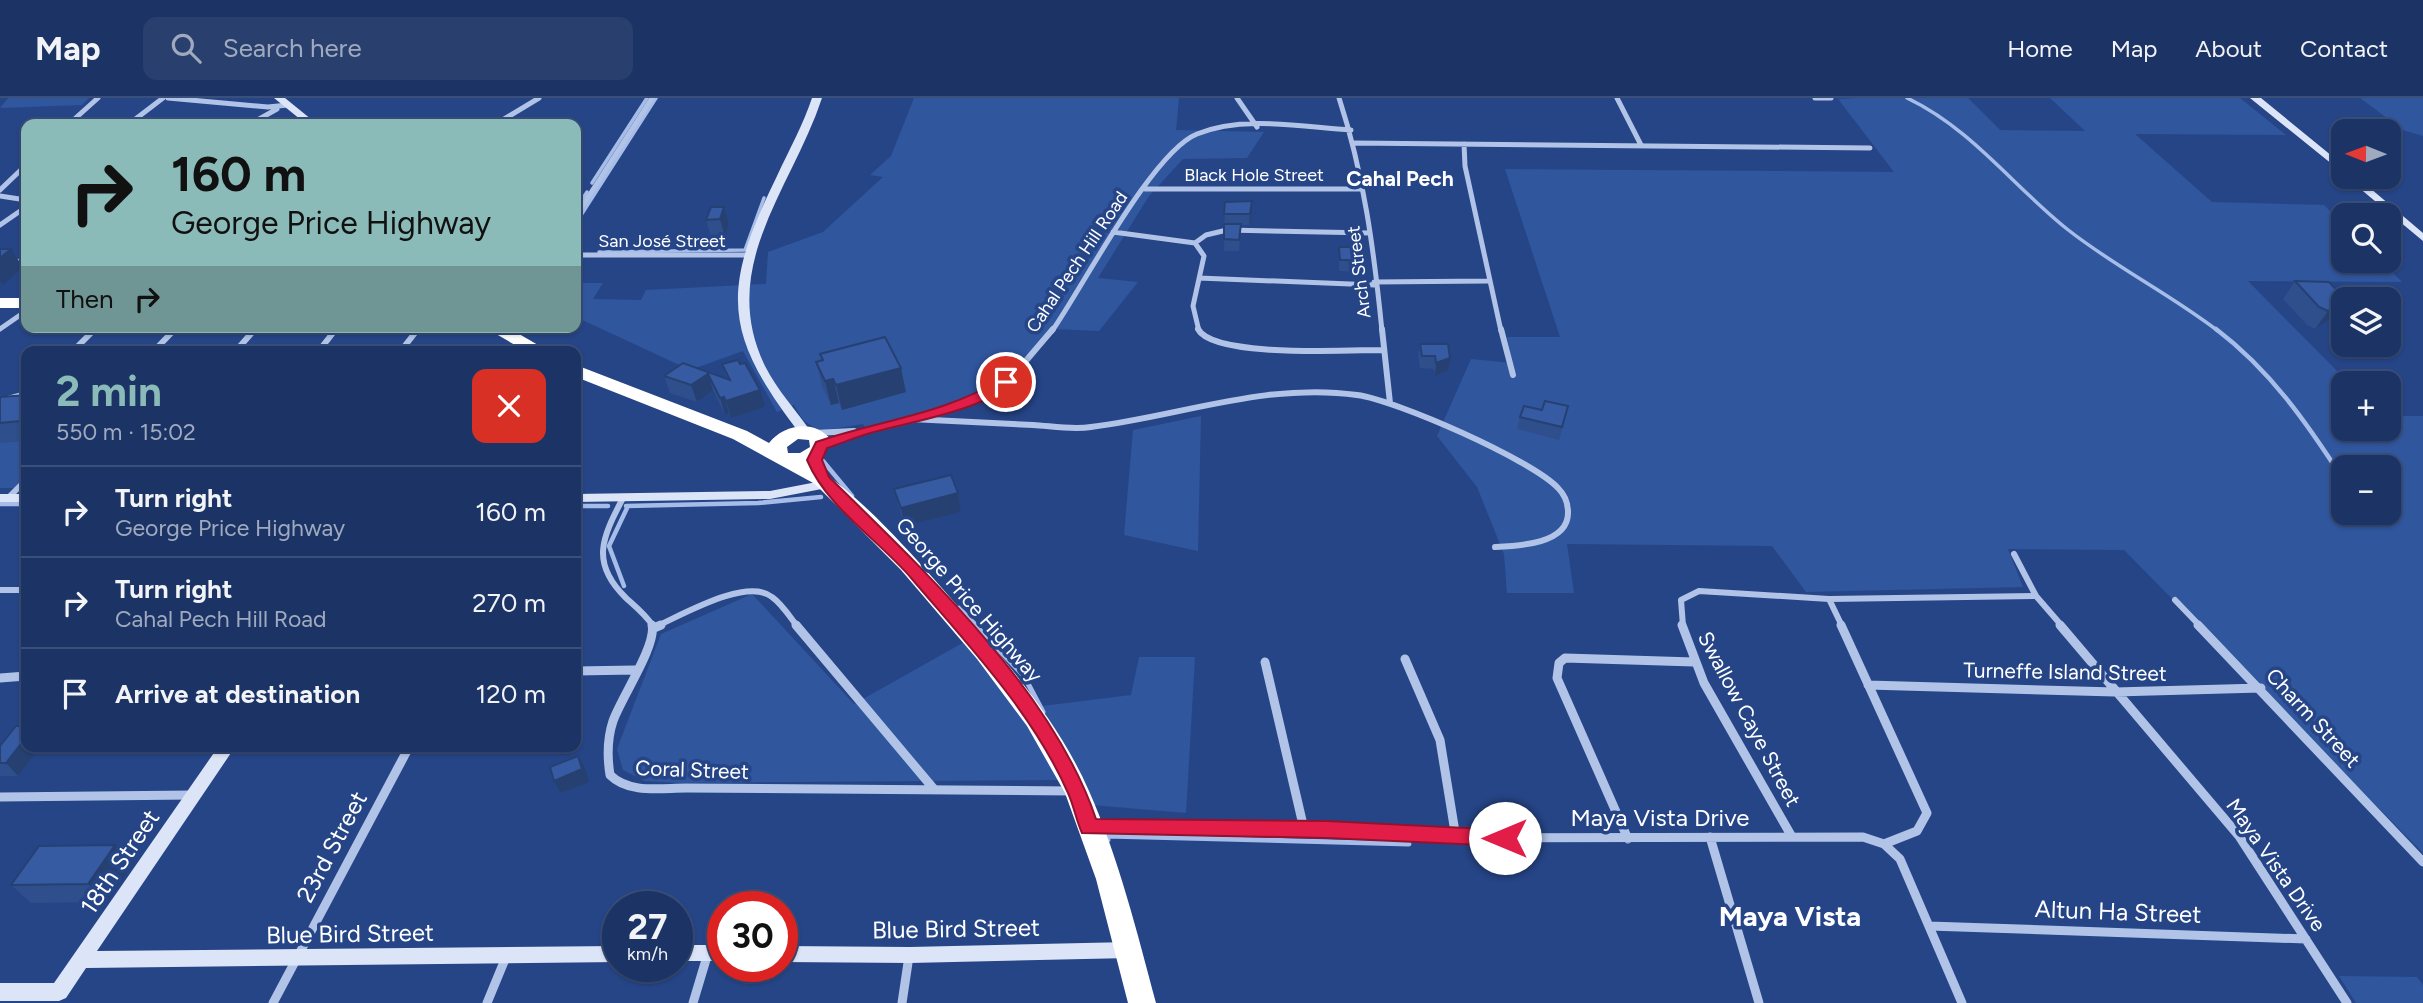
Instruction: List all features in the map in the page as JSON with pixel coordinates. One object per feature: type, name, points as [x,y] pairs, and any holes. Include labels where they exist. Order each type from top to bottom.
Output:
[{"type":"highway","points":[[0,295],[21,296]]},
{"type":"highway","points":[[0,303],[21,303]]},
{"type":"highway","points":[[504,333],[525,346]]},
{"type":"highway","name":"George Price Highway","points":[[581,375],[743,436],[799,443],[825,482],[909,565],[985,653],[1035,719],[1077,791],[1130,950],[1142,1003]]},
{"type":"highway","points":[[799,443],[815,460],[825,482]]},
{"type":"street","points":[[75,119],[98,98]]},
{"type":"street","points":[[136,119],[165,98],[282,103],[305,119]]},
{"type":"street","points":[[504,119],[539,98]]},
{"type":"street","points":[[581,208],[652,98]]},
{"type":"street","points":[[799,443],[784,408],[758,367],[742,319],[741,298],[749,255],[765,208],[817,98]]},
{"type":"street","points":[[1237,98],[1257,127]]},
{"type":"street","name":"Arch Street","points":[[1339,98],[1355,143],[1363,189],[1390,403]]},
{"type":"street","points":[[1617,98],[1641,145]]},
{"type":"street","points":[[1815,98],[1831,98]]},
{"type":"street","points":[[2255,98],[2331,160]]},
{"type":"street","points":[[258,119],[282,103]]},
{"type":"street","name":"Cahal Pech Hill Road","points":[[799,443],[911,419],[980,396],[1017,373],[1051,332],[1113,232],[1190,136],[1216,128],[1351,130]]},
{"type":"street","points":[[1355,143],[1870,148]]},
{"type":"street","points":[[1464,144],[1462,165],[1470,184],[1488,281],[1513,375]]},
{"type":"street","points":[[0,190],[21,170]]},
{"type":"street","name":"Black Hole Street","points":[[1145,189],[1363,189]]},
{"type":"street","points":[[2365,189],[2423,238]]},
{"type":"street","points":[[0,196],[21,199]]},
{"type":"street","points":[[0,225],[21,210]]},
{"type":"street","points":[[1113,232],[1195,243],[1206,235],[1227,230],[1370,233]]},
{"type":"street","points":[[1195,243],[1204,256],[1192,313],[1201,335],[1209,341],[1245,347],[1382,350]]},
{"type":"street","name":"San José Street","points":[[581,254],[749,255]]},
{"type":"street","points":[[0,260],[21,261]]},
{"type":"street","points":[[1199,278],[1375,284],[1488,281]]},
{"type":"street","points":[[0,328],[21,314]]},
{"type":"street","points":[[78,346],[91,333]]},
{"type":"street","points":[[159,346],[171,333]]},
{"type":"street","points":[[911,419],[1088,428],[1288,391],[1343,393],[1390,403],[1523,463],[1557,486],[1565,498],[1568,510],[1567,522],[1558,533],[1528,545],[1495,547]]},
{"type":"street","points":[[0,401],[21,395]]},
{"type":"street","name":"Cahal Pech Hill Road","points":[[799,443],[865,430]]},
{"type":"street","points":[[581,498],[769,495],[825,482]]},
{"type":"street","points":[[4,498],[21,484]]},
{"type":"street","points":[[623,498],[603,537],[601,560],[613,587],[650,618],[654,628],[727,595],[744,591],[771,595],[933,788]]},
{"type":"street","name":"Maya Vista Drive","points":[[2014,555],[2036,596],[2239,836],[2347,1003]]},
{"type":"street","points":[[0,590],[21,590]]},
{"type":"street","name":"Swallow Caye Street","points":[[1792,837],[1694,662],[1678,611],[1681,600],[1689,594],[1715,590],[1829,599]]},
{"type":"street","points":[[1962,1003],[1900,859],[1884,844],[1920,830],[1926,822],[1927,813],[1829,599],[2036,596]]},
{"type":"street","name":"Charm Street","points":[[2175,600],[2423,862]]},
{"type":"street","name":"Coral Street","points":[[654,628],[635,670],[607,750],[610,775],[618,783],[631,788],[718,790],[933,788],[1077,791]]},
{"type":"street","points":[[1628,839],[1557,678],[1559,663],[1565,658],[1694,662]]},
{"type":"street","points":[[1405,659],[1440,740],[1456,838]]},
{"type":"street","points":[[1265,662],[1304,829]]},
{"type":"street","points":[[581,671],[635,670]]},
{"type":"street","points":[[0,678],[21,676]]},
{"type":"street","name":"Turneffe Island Street","points":[[1868,685],[2115,692],[2261,688]]},
{"type":"street","name":"18th Street","points":[[56,998],[224,752]]},
{"type":"street","name":"23rd Street","points":[[273,1003],[406,752]]},
{"type":"street","points":[[0,797],[195,795]]},
{"type":"street","name":"Maya Vista Drive","points":[[1089,827],[1304,829],[1456,838],[1863,837],[1884,844]]},
{"type":"street","points":[[1710,837],[1759,1003]]},
{"type":"street","name":"Altun Ha Street","points":[[1929,926],[2306,939]]},
{"type":"street","name":"Blue Bird Street","points":[[798,954],[910,955],[1130,950]]},
{"type":"street","name":"Blue Bird Street","points":[[83,960],[602,954]]},
{"type":"street","points":[[902,1003],[910,955]]},
{"type":"street","points":[[487,1003],[506,957]]},
{"type":"street","points":[[693,1003],[707,971]]},
{"type":"street","points":[[0,992],[56,998]]},
{"type":"shaded area","points":[[8,98],[89,98],[82,105],[0,108]]},
{"type":"shaded area","points":[[914,98],[1179,98],[1176,130],[1264,132],[1247,158],[1183,159],[1149,196],[1098,278],[1138,282],[1099,331],[1054,329],[1034,358],[995,394],[961,410],[924,421],[869,434],[863,424],[819,431],[803,420],[794,405],[777,412],[743,351],[690,370],[581,319],[581,283],[603,283],[593,299],[641,300],[646,290],[766,284],[768,252],[823,232],[883,177],[870,175],[891,156]]},
{"type":"shaded area","points":[[1968,98],[2000,130],[2085,131],[2050,98],[2240,98],[2286,135],[2135,134],[2212,202],[2324,205],[2331,212],[2331,273],[2393,273],[2402,282],[2248,281],[2337,371],[2331,371],[2331,441],[2401,441],[2401,416],[2423,416],[2423,853],[2124,550],[2008,549],[2023,587],[1806,592],[1772,546],[1567,544],[1574,593],[1507,593],[1504,554],[1477,487],[1437,436],[1471,359],[1512,363],[1507,337],[1560,337],[1505,169],[1894,172],[1838,99]]},
{"type":"shaded area","points":[[2360,98],[2423,98],[2423,136],[2401,129],[2401,119],[2388,119]]},
{"type":"shaded area","points":[[21,400],[21,480],[14,488],[0,488],[0,406]]},
{"type":"shaded area","points":[[1201,416],[1198,551],[1124,535],[1133,430]]},
{"type":"shaded area","points":[[752,594],[854,704],[966,641],[1018,707],[1063,780],[679,783],[645,781],[623,770],[617,749],[661,634]]},
{"type":"shaded area","points":[[1139,657],[1195,657],[1186,813],[1092,805],[1042,706],[1131,695]]},
{"type":"shaded area","points":[[2339,976],[2417,977],[2423,985],[2423,1003],[2356,1003]]},
{"type":"building","points":[[1252,201],[1250,214],[1224,214],[1225,202]]},
{"type":"building","points":[[711,207],[724,207],[720,219],[706,220]]},
{"type":"building","points":[[1224,224],[1241,224],[1239,240],[1224,239]]},
{"type":"building","points":[[1339,247],[1357,247],[1358,260],[1340,260]]},
{"type":"building","points":[[0,249],[11,249],[0,258]]},
{"type":"building","points":[[2295,281],[2329,282],[2334,287],[2331,287],[2331,309],[2328,311],[2319,307]]},
{"type":"building","points":[[885,337],[901,368],[836,385],[833,379],[825,381],[816,362],[823,360],[820,354]]},
{"type":"building","points":[[1420,344],[1448,344],[1450,358],[1436,363],[1435,356],[1422,356]]},
{"type":"building","points":[[738,360],[740,364],[745,363],[760,390],[726,401],[724,397],[720,398],[708,374],[691,385],[664,376],[683,363],[730,380],[722,364]]},
{"type":"building","points":[[21,395],[20,421],[0,423],[0,397]]},
{"type":"building","points":[[1545,401],[1568,406],[1562,427],[1520,417],[1524,406],[1542,410]]},
{"type":"building","points":[[951,475],[958,493],[901,508],[894,489]]},
{"type":"building","points":[[16,726],[21,726],[21,744],[6,763],[0,763],[0,746]]},
{"type":"building","points":[[578,756],[582,769],[554,781],[550,767]]},
{"type":"building","points":[[115,845],[88,884],[11,885],[39,846]]},
{"type":"waterway","points":[[592,183],[647,98]]},
{"type":"waterway","points":[[581,215],[656,98]]},
{"type":"waterway","points":[[1907,98],[1952,125],[1972,141],[2047,212],[2085,243],[2218,331]]},
{"type":"waterway","points":[[581,201],[587,192]]},
{"type":"waterway","points":[[599,252],[745,250],[764,198]]},
{"type":"waterway","points":[[2216,329],[2254,362],[2286,398],[2331,461]]},
{"type":"waterway","points":[[823,461],[852,496]]},
{"type":"waterway","points":[[626,506],[758,503],[821,497]]},
{"type":"waterway","points":[[0,504],[21,504]]},
{"type":"waterway","points":[[581,506],[608,506]]},
{"type":"waterway","points":[[624,586],[609,546],[628,506]]},
{"type":"waterway","points":[[959,608],[977,626]]},
{"type":"waterway","points":[[975,625],[1024,676],[1043,712]]},
{"type":"waterway","points":[[1108,840],[1107,836],[1409,844]]},
{"type":"district","name":"Cahal Pech","points":[[1400,179]]},
{"type":"district","name":"Maya Vista","points":[[1790,916]]},
{"type":"route","points":[[1006,382],[972,400],[942,411],[865,430],[821,445],[815,460],[816,467],[822,479],[909,565],[985,653],[1035,719],[1077,791],[1089,827],[1327,830],[1433,837],[1505,838]]}]
